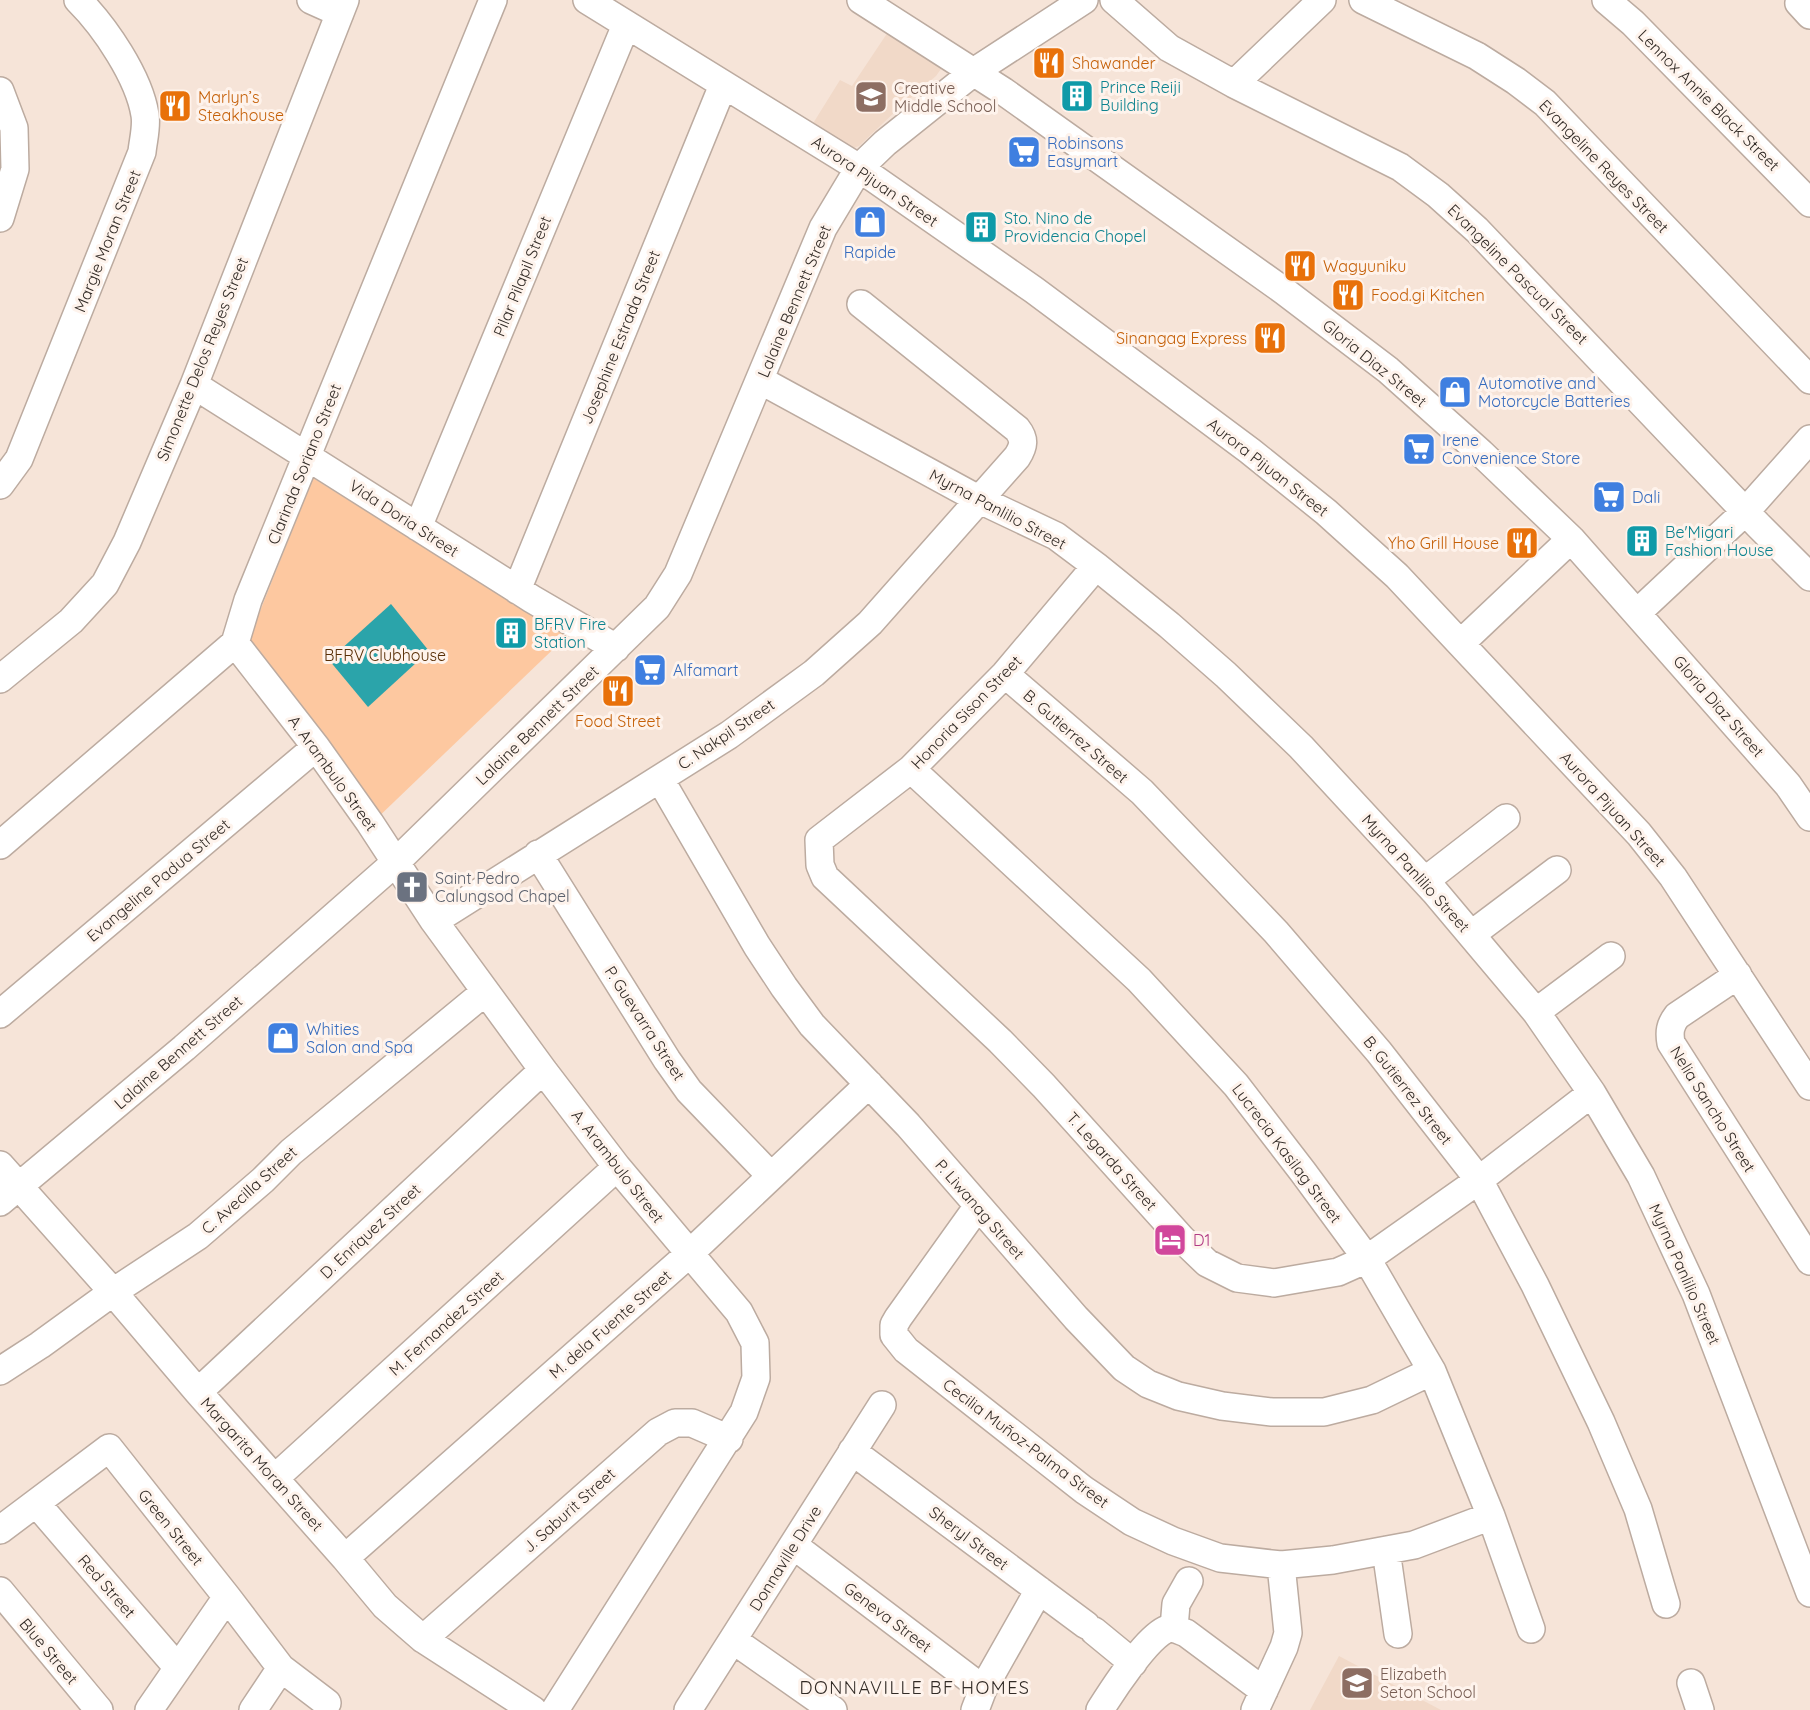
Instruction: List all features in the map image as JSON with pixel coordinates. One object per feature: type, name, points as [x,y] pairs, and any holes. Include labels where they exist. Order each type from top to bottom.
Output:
[{"type":"street","name":"Margie Moran Street","points":[[0,486],[10,454],[142,152],[145,116],[134,80],[112,43],[78,0]]},
{"type":"street","points":[[311,0],[342,7]]},
{"type":"street","name":"Clarinda Soriano Street","points":[[235,643],[248,600],[493,0]]},
{"type":"street","name":"Aurora Pijuan Street","points":[[586,0],[859,168],[1034,290],[1250,451],[1326,512],[1397,576],[1639,834],[1673,877],[1810,1086]]},
{"type":"street","name":"Gloria Diaz Street","points":[[861,0],[975,72],[1275,285],[1388,370],[1481,453],[1571,539],[1788,785],[1810,817]]},
{"type":"street","name":"Evangeline Pascual Street","points":[[1114,0],[1169,48],[1234,84],[1400,167],[1438,195],[1478,230],[1810,577]]},
{"type":"street","points":[[1234,84],[1322,0]]},
{"type":"street","name":"Evangeline Reyes Street","points":[[1363,0],[1477,56],[1545,103],[1810,380]]},
{"type":"street","name":"Lennox Annie Black Street","points":[[1606,0],[1633,23],[1810,203]]},
{"type":"street","name":"Lalaine Bennett Street","points":[[10,1194],[184,1048],[396,862],[657,607],[678,574],[823,228],[859,168],[885,143],[975,72],[1080,1]]},
{"type":"street","name":"Simonette Delos Reyes Street","points":[[0,679],[70,621],[105,584],[127,542],[194,385],[342,7]]},
{"type":"street","name":"Pilar Pilapil Street","points":[[418,527],[626,25]]},
{"type":"street","name":"Josephine Estrada Street","points":[[517,590],[723,85]]},
{"type":"street","points":[[0,91],[14,128],[15,169],[0,218]]},
{"type":"street","name":"C. Nakpil Street","points":[[434,921],[729,735],[814,673],[870,623],[1022,450],[1022,435],[1017,429],[861,304]]},
{"type":"street","name":"Myrna Panlilio Street","points":[[760,380],[980,500],[1056,536],[1096,566],[1226,675],[1300,747],[1426,880],[1536,1012],[1592,1093],[1641,1176],[1696,1294],[1799,1530],[1810,1593]]},
{"type":"street","name":"Vida Doria Street","points":[[194,385],[517,590],[616,648]]},
{"type":"street","points":[[1637,613],[1746,511],[1810,439]]},
{"type":"street","points":[[1461,643],[1571,539]]},
{"type":"street","name":"Honoria Sison Street","points":[[819,840],[911,770],[1005,674],[1096,566]]},
{"type":"street","points":[[0,845],[235,643]]},
{"type":"street","name":"A. Arambulo Street","points":[[235,643],[316,747],[485,992],[617,1167],[739,1312],[755,1343],[756,1378],[744,1412],[555,1710]]},
{"type":"street","name":"B. Gutierrez Street","points":[[1005,674],[1142,792],[1276,932],[1379,1052],[1479,1180],[1535,1285],[1601,1422],[1638,1509],[1666,1604]]},
{"type":"street","name":"Evangeline Padua Street","points":[[0,1014],[316,747]]},
{"type":"street","name":"Lucrecia Kasilag Street","points":[[911,770],[1139,980],[1236,1085],[1367,1259],[1432,1371],[1491,1516],[1531,1629]]},
{"type":"street","name":"P. Liwanag Street","points":[[660,778],[757,946],[812,1025],[908,1125],[1076,1318],[1124,1368],[1148,1384],[1178,1396],[1222,1406],[1272,1412],[1324,1412],[1372,1400],[1432,1371]]},
{"type":"street","points":[[1426,880],[1506,818]]},
{"type":"street","name":"T. Legarda Street","points":[[819,840],[820,865],[825,877],[1000,1041],[1044,1086],[1182,1239],[1207,1263],[1237,1278],[1274,1283],[1338,1272],[1367,1259],[1479,1180],[1592,1093]]},
{"type":"street","name":"P. Guevarra Street","points":[[538,854],[667,1060],[689,1091],[771,1176]]},
{"type":"street","points":[[1472,934],[1557,870]]},
{"type":"street","points":[[1536,1012],[1611,956]]},
{"type":"street","name":"Nelia Sancho Street","points":[[1738,975],[1677,1016],[1671,1024],[1669,1034],[1671,1043],[1810,1261]]},
{"type":"street","name":"C. Avecilla Street","points":[[0,1371],[198,1236],[263,1180],[291,1152],[485,992]]},
{"type":"street","name":"D. Enriquez Street","points":[[198,1392],[543,1070]]},
{"type":"street","name":"M. dela Fuente Street","points":[[345,1558],[689,1254],[869,1084]]},
{"type":"street","points":[[0,1165],[10,1194]]},
{"type":"street","name":"M. Fernandez Street","points":[[275,1479],[617,1167]]},
{"type":"street","name":"Margarita Moran Street","points":[[10,1194],[113,1292],[385,1606],[423,1639],[533,1710]]},
{"type":"street","name":"Cecilia Muñoz-Palma Street","points":[[978,1206],[898,1318],[894,1325],[894,1335],[899,1344],[1084,1490],[1132,1522],[1173,1541],[1220,1558],[1281,1565],[1333,1560],[1413,1545],[1491,1516]]},
{"type":"street","name":"Donnaville Drive","points":[[688,1710],[882,1405]]},
{"type":"street","name":"J. Saburit Street","points":[[423,1639],[658,1432],[675,1423],[692,1423],[729,1439]]},
{"type":"street","name":"Green Street","points":[[0,1530],[109,1448],[281,1668],[327,1703]]},
{"type":"street","name":"Sheryl Street","points":[[852,1451],[1133,1662]]},
{"type":"street","name":"Red Street","points":[[36,1503],[178,1668]]},
{"type":"street","name":"Geneva Street","points":[[793,1545],[979,1699]]},
{"type":"street","points":[[1386,1550],[1398,1634]]},
{"type":"street","points":[[1100,1710],[1120,1679],[1154,1638],[1166,1629],[1174,1628],[1186,1633],[1259,1700],[1288,1634],[1281,1565]]},
{"type":"street","points":[[1174,1628],[1176,1604],[1189,1581]]},
{"type":"street","points":[[979,1699],[1039,1590]]},
{"type":"street","name":"Blue Street","points":[[0,1592],[99,1710]]},
{"type":"street","points":[[149,1710],[227,1597]]},
{"type":"street","points":[[733,1640],[833,1710]]},
{"type":"street","points":[[253,1710],[281,1668]]},
{"type":"street","points":[[1690,1683],[1700,1710]]},
{"type":"shaded area","name":"Creative Middle School","points":[[890,29],[941,63],[941,69],[859,146],[851,149],[812,125],[840,80],[852,86]]},
{"type":"shaded area","name":"Elizabeth Seton School","points":[[1339,1656],[1441,1710],[1310,1710]]},
{"type":"green space","name":"BFRV Clubhouse","points":[[313,478],[567,636],[371,824],[243,654]]},
{"type":"water","points":[[391,604],[429,651],[368,707],[329,660]]},
{"type":"place","name":"Shawander","points":[[1049,63]]},
{"type":"place","name":"Prince Reiji Building","points":[[1077,96]]},
{"type":"place","name":"Creative Middle School","points":[[871,97]]},
{"type":"place","name":"Marlyn’s Steakhouse","points":[[175,106]]},
{"type":"place","name":"Robinsons Easymart","points":[[1024,152]]},
{"type":"place","name":"Rapide","points":[[870,222]]},
{"type":"place","name":"Sto. Nino de Providencia Chopel","points":[[981,227]]},
{"type":"place","name":"Wagyuniku","points":[[1300,266]]},
{"type":"place","name":"Food.gi Kitchen","points":[[1348,295]]},
{"type":"place","name":"Sinangag Express","points":[[1270,338]]},
{"type":"place","name":"Automotive and Motorcycle Batteries","points":[[1455,392]]},
{"type":"place","name":"Irene Convenience Store","points":[[1419,449]]},
{"type":"place","name":"Dali","points":[[1609,497]]},
{"type":"place","name":"Be'Migari Fashion House","points":[[1642,541]]},
{"type":"place","name":"Yho Grill House","points":[[1522,543]]},
{"type":"place","name":"BFRV Fire Station","points":[[511,633]]},
{"type":"place","name":"Alfamart","points":[[650,670]]},
{"type":"place","name":"Food Street","points":[[618,691]]},
{"type":"place","name":"Saint Pedro Calungsod Chapel","points":[[412,887]]},
{"type":"place","name":"Whities Salon and Spa","points":[[283,1038]]},
{"type":"place","name":"D1","points":[[1170,1240]]},
{"type":"place","name":"Elizabeth Seton School","points":[[1357,1683]]},
{"type":"district","name":"DONNAVILLE BF HOMES","points":[[915,1688]]}]
